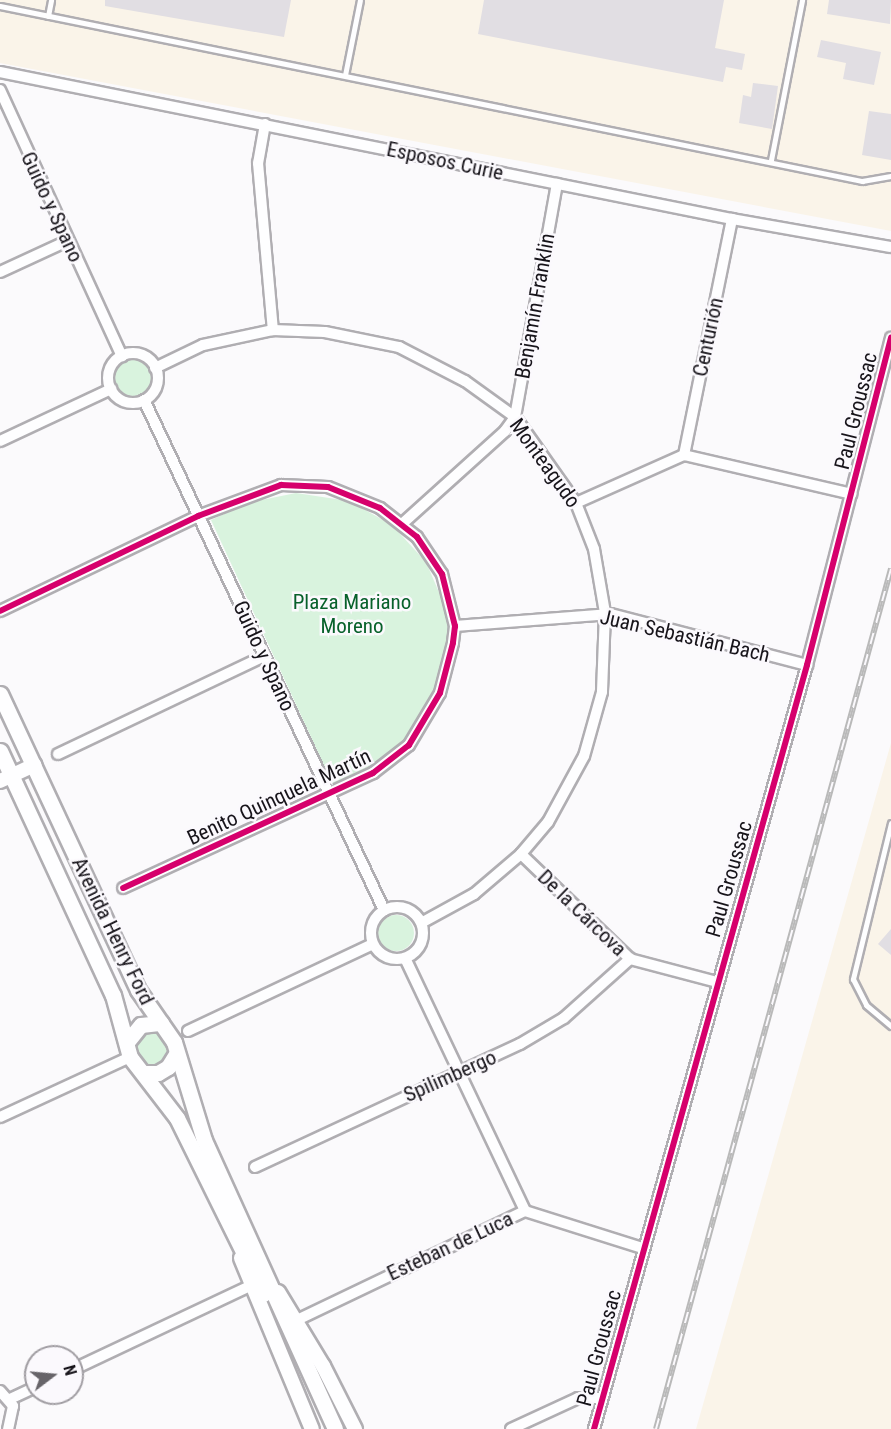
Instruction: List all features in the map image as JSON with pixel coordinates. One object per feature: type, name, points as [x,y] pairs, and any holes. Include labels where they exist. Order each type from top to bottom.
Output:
[{"type":"main road","name":"Avenida Henry Ford","points":[[0,694],[138,990],[174,1042],[204,1140],[335,1429]]},
{"type":"main road","name":"Avenida Henry Ford","points":[[0,750],[6,778],[113,995],[130,1057],[146,1073],[191,1143],[236,1242],[302,1358]]},
{"type":"main road","points":[[127,1042],[141,1025],[160,1023]]},
{"type":"main road","points":[[146,1073],[158,1073],[168,1067],[176,1054]]},
{"type":"street","name":"Esposos Curie","points":[[0,72],[732,219],[891,247]]},
{"type":"street","name":"Guido y Spano","points":[[1,97],[122,356]]},
{"type":"street","points":[[265,124],[258,163],[273,330]]},
{"type":"street","name":"Benjamín Franklin","points":[[403,523],[506,431],[515,417],[558,184]]},
{"type":"street","name":"Centurión","points":[[684,455],[732,219]]},
{"type":"street","points":[[0,272],[67,241]]},
{"type":"street","name":"Monteagudo","points":[[155,368],[203,345],[273,330],[325,332],[399,347],[465,381],[515,417],[576,503],[596,558],[605,613],[605,665],[590,740],[567,792],[521,854],[474,894],[421,923]]},
{"type":"street","name":"Paul Groussac","points":[[594,1429],[642,1248],[807,665],[891,338]]},
{"type":"street","points":[[122,356],[145,356],[155,368],[158,383],[144,400],[125,402],[111,389],[109,374],[122,356]]},
{"type":"street","points":[[0,441],[111,389]]},
{"type":"street","name":"Guido y Spano","points":[[144,400],[384,910]]},
{"type":"street","points":[[576,503],[684,455],[852,494]]},
{"type":"street","name":"Benito Quinquela Martín","points":[[0,611],[198,516],[251,494],[296,484],[349,494],[403,523],[442,574],[455,626],[440,693],[409,745],[373,773],[123,888]]},
{"type":"street","name":"Juan Sebastián Bach","points":[[455,626],[605,613],[807,665]]},
{"type":"street","points":[[58,754],[264,656]]},
{"type":"street","points":[[6,778],[34,765]]},
{"type":"street","name":"De la Cárcova","points":[[521,854],[630,959],[717,982]]},
{"type":"street","points":[[384,910],[409,910],[421,923],[419,948],[405,958],[388,958],[373,944],[373,922],[384,910]]},
{"type":"street","points":[[188,1031],[373,944]]},
{"type":"street","points":[[405,958],[461,1069],[525,1211]]},
{"type":"street","name":"Spilimbergo","points":[[255,1167],[461,1069],[520,1044],[564,1018],[630,959]]},
{"type":"street","points":[[0,1117],[130,1057]]},
{"type":"street","name":"Esteban de Luca","points":[[297,1320],[525,1211],[642,1248]]},
{"type":"street","name":"Avenida Henry Ford","points":[[236,1242],[250,1287],[312,1429]]},
{"type":"street","name":"Avenida Henry Ford","points":[[263,1269],[297,1320],[355,1429]]},
{"type":"street","points":[[84,1364],[250,1287]]},
{"type":"street","points":[[0,1391],[10,1399],[14,1412],[8,1429]]},
{"type":"street","points":[[10,1399],[24,1393]]},
{"type":"street","points":[[511,1429],[578,1398],[602,1398]]},
{"type":"lane","points":[[48,15],[51,0]]},
{"type":"lane","points":[[345,75],[360,0]]},
{"type":"lane","points":[[771,160],[802,0]]},
{"type":"lane","points":[[0,6],[771,160],[862,181],[891,176]]},
{"type":"lane","points":[[891,824],[854,979],[866,1005],[891,1026]]},
{"type":"shaded area","points":[[0,0],[891,0],[891,231],[0,63]]},
{"type":"shaded area","points":[[891,743],[891,1429],[696,1429],[734,1296]]},
{"type":"green space","points":[[133,360],[146,365],[151,378],[146,391],[133,396],[120,391],[115,378],[120,365]]},
{"type":"green space","name":"Plaza Mariano Moreno","points":[[296,493],[349,501],[392,525],[426,562],[444,604],[449,631],[447,658],[430,707],[414,733],[393,755],[371,770],[334,787],[211,520],[251,502]]},
{"type":"green space","points":[[396,915],[409,920],[414,933],[409,946],[396,951],[383,946],[378,933],[383,920]]},
{"type":"green space","points":[[151,1031],[163,1036],[168,1048],[163,1060],[151,1065],[139,1060],[134,1048],[139,1036]]},
{"type":"building","points":[[105,0],[291,0],[284,37],[105,6]]},
{"type":"building","points":[[484,0],[724,0],[715,48],[745,54],[742,70],[726,67],[723,82],[478,34]]},
{"type":"building","points":[[829,0],[891,0],[890,24],[827,14]]},
{"type":"building","points":[[821,40],[881,52],[874,85],[843,79],[846,63],[817,57]]},
{"type":"building","points":[[753,83],[778,86],[772,129],[739,123],[743,95],[751,97]]},
{"type":"building","points":[[869,111],[891,114],[891,160],[862,155]]},
{"type":"building","points":[[891,929],[891,955],[878,944]]},
{"type":"railway","points":[[656,1429],[891,569]]},
{"type":"cycle path","points":[[594,1429],[807,665],[891,338]]},
{"type":"cycle path","points":[[0,611],[198,516],[281,485],[328,487],[380,508],[417,537],[442,574],[455,626],[453,643],[440,693],[409,745],[373,773],[123,888]]}]
